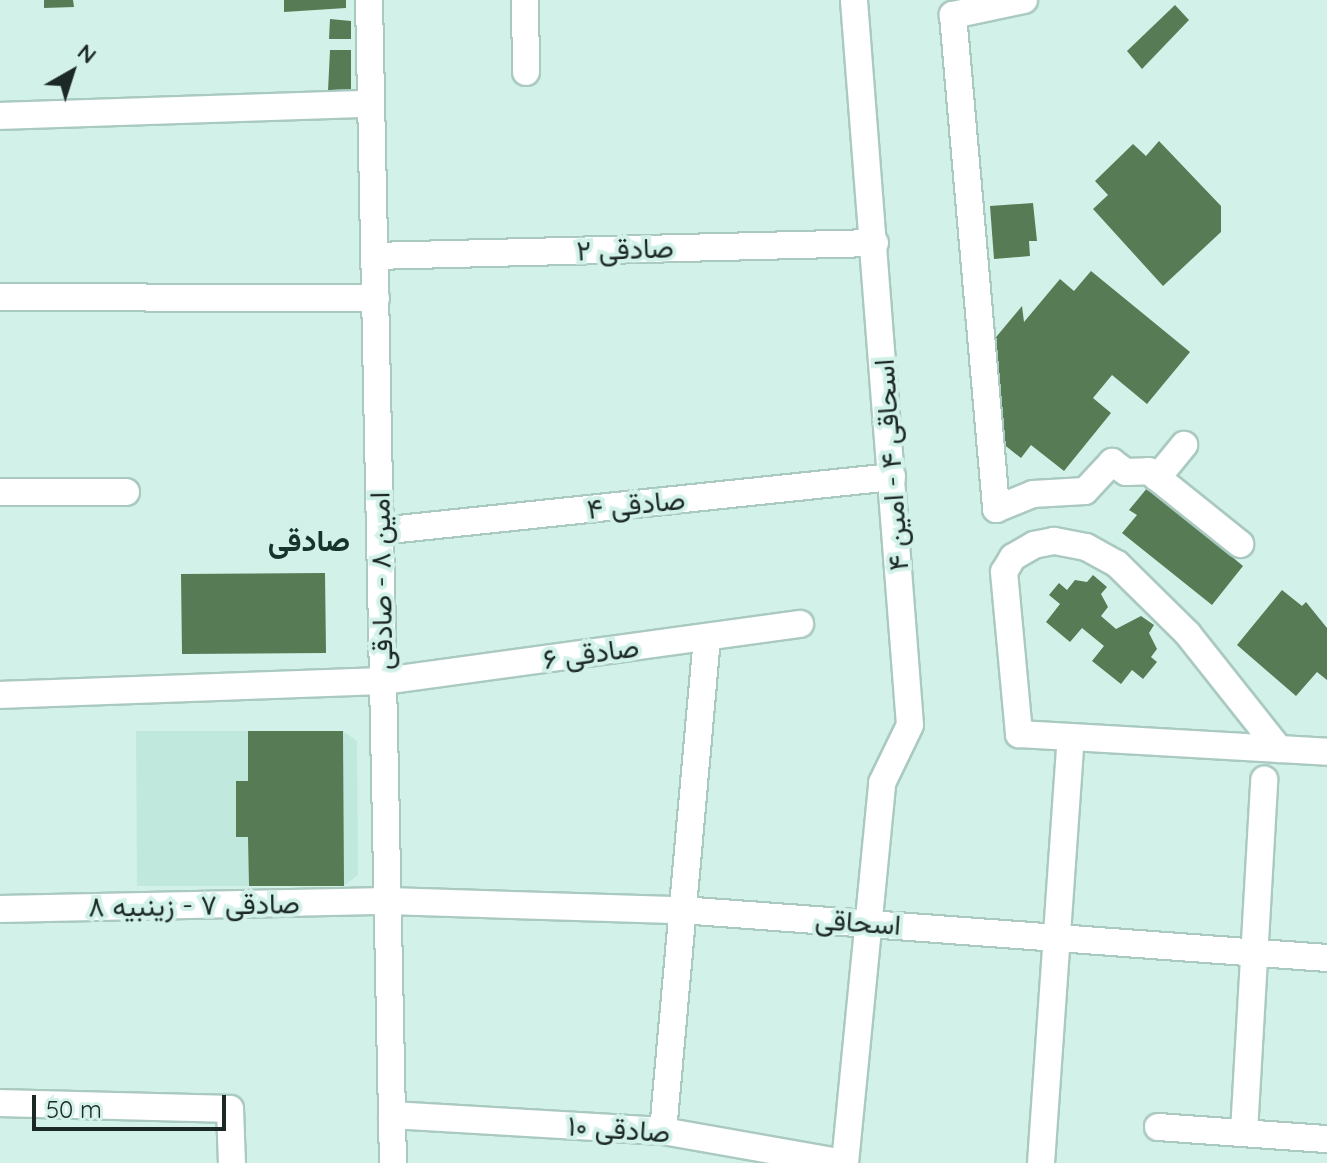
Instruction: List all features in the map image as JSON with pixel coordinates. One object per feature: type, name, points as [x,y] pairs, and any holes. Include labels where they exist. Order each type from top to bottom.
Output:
[{"type":"street","name":"امین ۸ - صادقی","points":[[369,0],[393,1163]]},
{"type":"street","points":[[525,0],[526,72]]},
{"type":"street","name":"اسحاقی ۴ - امین ۴","points":[[844,1163],[882,783],[910,725],[854,0]]},
{"type":"street","points":[[1024,0],[953,15],[996,509],[1033,494],[1085,491],[1112,462],[1126,472],[1149,471],[1240,544]]},
{"type":"street","points":[[0,116],[371,104]]},
{"type":"street","name":"صادقی ۲","points":[[374,256],[875,243]]},
{"type":"street","points":[[0,297],[376,298]]},
{"type":"street","points":[[1157,478],[1184,445]]},
{"type":"street","name":"صادقی ۴","points":[[380,531],[892,477]]},
{"type":"street","points":[[0,492],[126,492]]},
{"type":"street","points":[[1279,749],[1188,634],[1117,564],[1086,547],[1054,541],[1013,557],[1004,572],[1019,734],[1327,752]]},
{"type":"street","name":"صادقی ۶","points":[[0,695],[383,681],[800,624]]},
{"type":"street","points":[[663,1131],[707,637]]},
{"type":"street","points":[[1041,1163],[1071,737]]},
{"type":"street","points":[[1244,1132],[1264,780]]},
{"type":"street","name":"اسحاقی","points":[[388,901],[681,910],[1327,958]]},
{"type":"street","name":"صادقی ۷ - زینبیه ۸","points":[[0,909],[388,901]]},
{"type":"street","points":[[0,1103],[230,1109],[232,1163]]},
{"type":"street","name":"صادقی ۱۰","points":[[392,1115],[663,1131],[844,1163]]},
{"type":"street","points":[[1158,1127],[1327,1139]]},
{"type":"shaded area","points":[[136,731],[343,731],[357,741],[358,875],[344,886],[137,886]]},
{"type":"building","points":[[44,0],[73,0],[74,7],[44,8]]},
{"type":"building","points":[[284,0],[346,0],[346,8],[284,12]]},
{"type":"building","points":[[1175,5],[1189,20],[1142,69],[1127,51]]},
{"type":"building","points":[[330,19],[351,21],[351,39],[329,39]]},
{"type":"building","points":[[330,50],[351,50],[351,91],[328,91]]},
{"type":"building","points":[[1159,141],[1221,206],[1221,232],[1163,286],[1093,209],[1108,195],[1095,181],[1133,144],[1146,156]]},
{"type":"building","points":[[1033,203],[1037,241],[1029,241],[1030,256],[994,259],[990,206]]},
{"type":"building","points":[[1091,271],[1190,352],[1147,404],[1112,375],[1093,398],[1111,413],[1064,471],[1031,445],[1021,458],[1002,443],[992,342],[1022,306],[1024,322],[1060,279],[1074,291]]},
{"type":"building","points":[[1148,487],[1243,566],[1212,605],[1122,533],[1137,515],[1129,510]]},
{"type":"building","points":[[325,573],[326,653],[182,654],[181,574]]},
{"type":"building","points":[[1093,575],[1107,587],[1101,594],[1108,607],[1101,616],[1116,629],[1141,616],[1154,625],[1149,633],[1157,649],[1151,657],[1157,662],[1143,679],[1132,670],[1121,684],[1092,661],[1104,646],[1082,628],[1070,642],[1046,622],[1060,604],[1049,595],[1059,583],[1067,590],[1075,580],[1087,582]]},
{"type":"building","points":[[1282,590],[1302,606],[1306,602],[1327,628],[1327,680],[1317,672],[1296,696],[1237,645]]},
{"type":"building","points":[[248,731],[343,731],[344,886],[249,886],[248,837],[236,837],[236,781],[248,781]]},
{"type":"district","name":"صادقی","points":[[309,540]]}]
